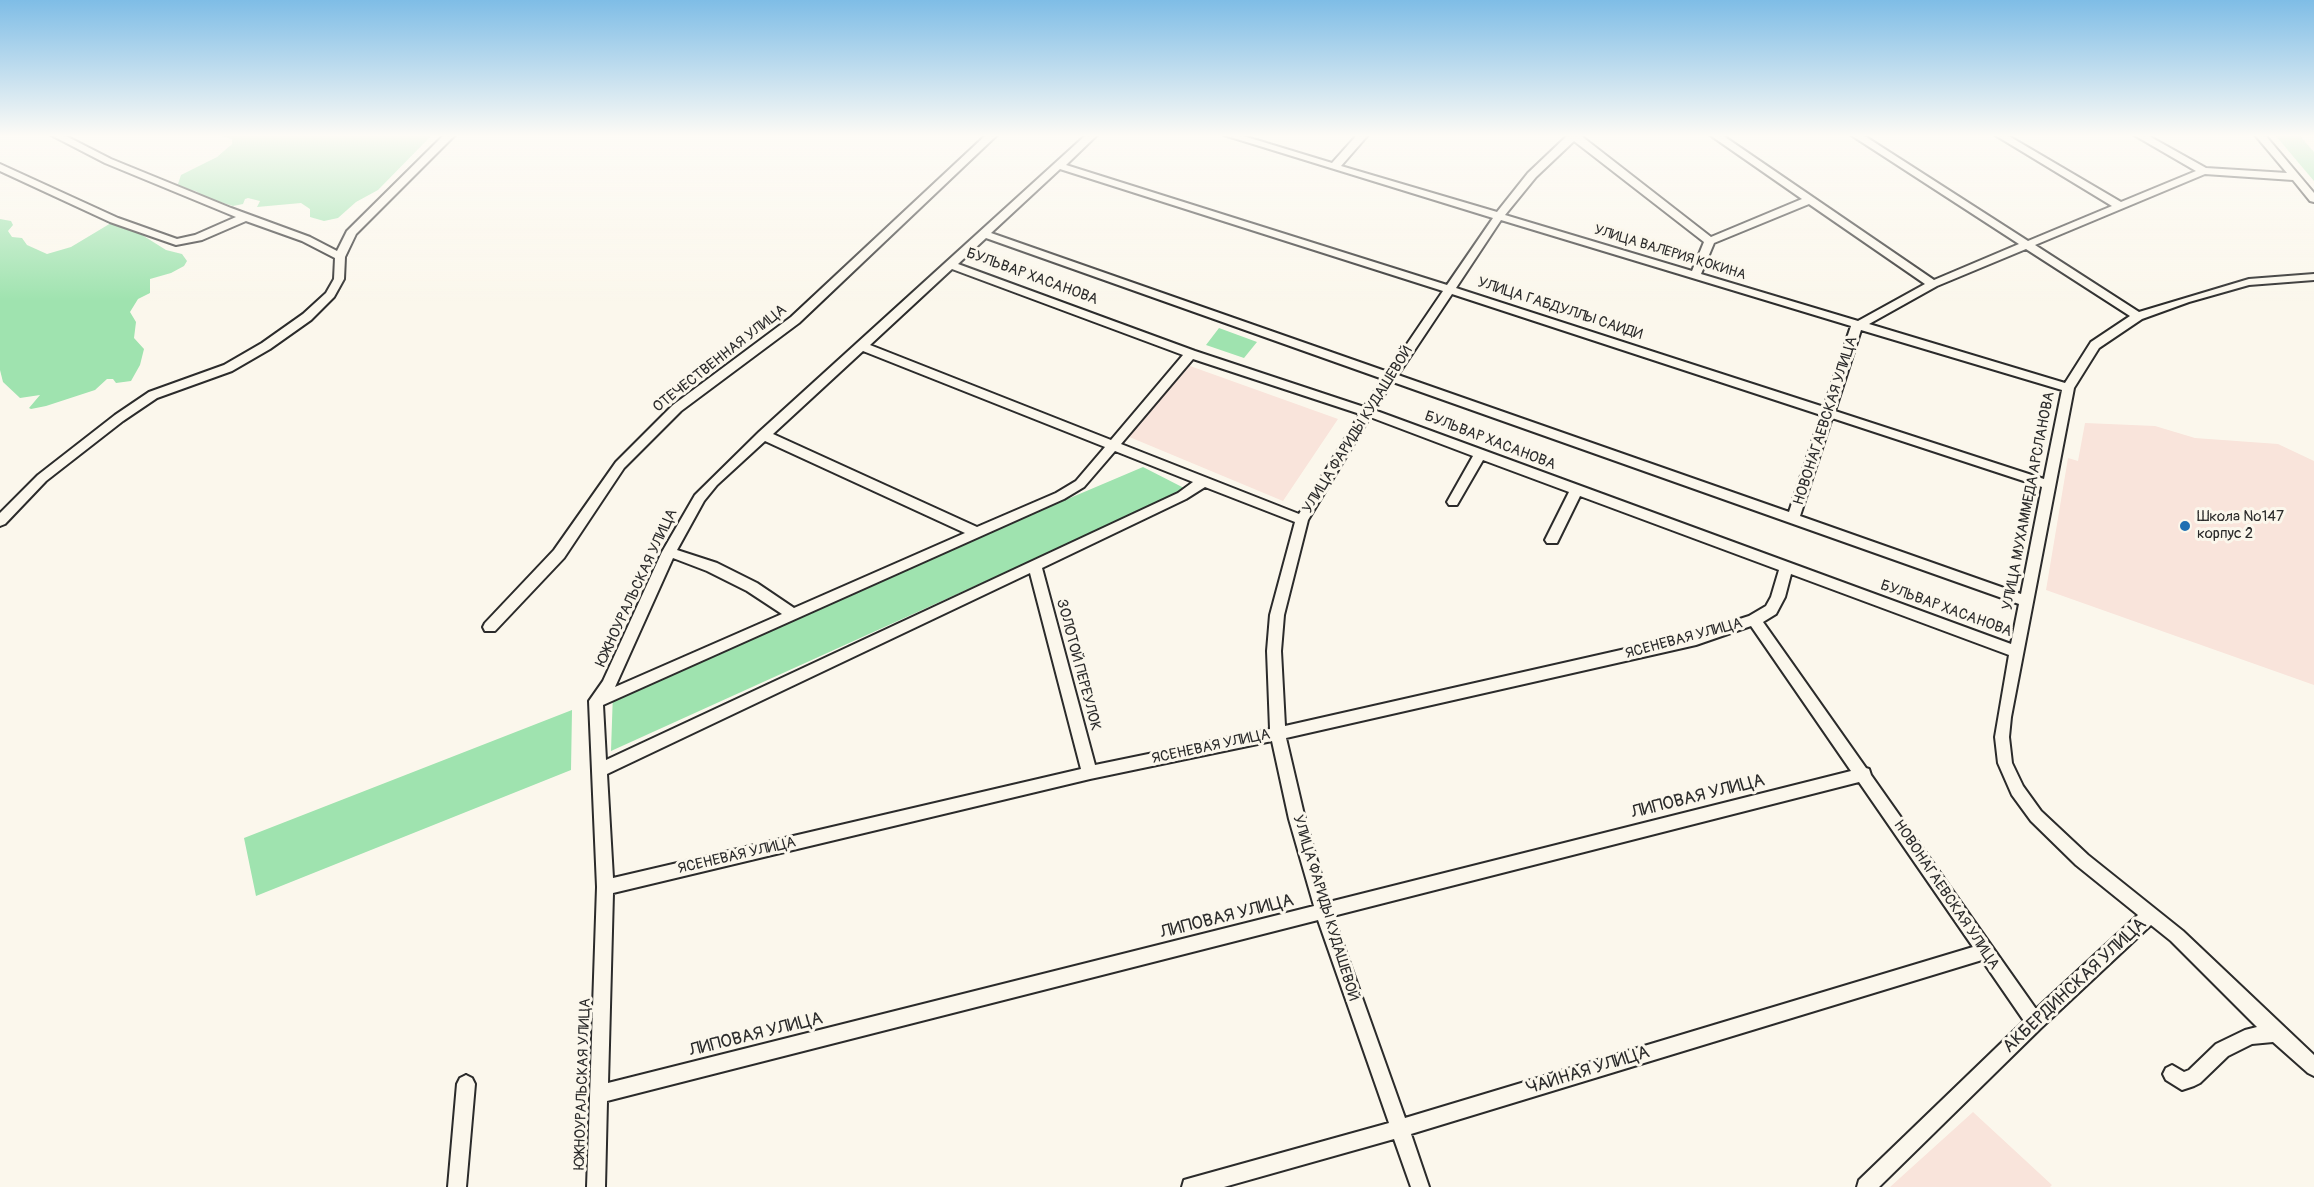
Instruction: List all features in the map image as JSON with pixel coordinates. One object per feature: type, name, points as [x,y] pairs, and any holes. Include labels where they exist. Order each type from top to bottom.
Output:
[{"type":"street","points":[[51,190],[114,220],[176,242],[198,238],[228,223],[247,217]]},
{"type":"street","points":[[181,190],[306,239],[340,257]]},
{"type":"street","points":[[0,521],[42,478],[153,395],[228,368],[266,346],[307,317],[330,295],[339,279],[340,257],[351,232],[393,190]]},
{"type":"street","name":"ОТЕЧЕСТВЕННАЯ УЛИЦА","points":[[490,627],[559,554],[620,465],[678,408],[795,320],[930,190]]},
{"type":"street","name":"ЮЖНОУРАЛЬСКАЯ УЛИЦА","points":[[596,1187],[604,887],[596,701],[609,685],[669,552],[699,498],[763,435],[1033,190]]},
{"type":"street","name":"УЛИЦА ГАБДУЛЛЫ САИДИ","points":[[1137,190],[1449,289],[2049,485]]},
{"type":"street","name":"УЛИЦА ВАЛЕРИЯ КОКИНА","points":[[1413,190],[2068,388]]},
{"type":"street","name":"УЛИЦА ФАРИДЫ КУДАШЕВОЙ","points":[[1420,1187],[1324,913],[1297,819],[1278,733],[1274,651],[1277,615],[1302,520],[1390,376],[1499,216],[1520,190]]},
{"type":"street","points":[[1644,190],[1710,241]]},
{"type":"street","points":[[1796,190],[1933,284]]},
{"type":"street","points":[[1942,190],[2138,316]]},
{"type":"street","points":[[2094,190],[2120,206]]},
{"type":"street","name":"НОВОНАГАЕВСКАЯ УЛИЦА","points":[[1793,518],[1857,326],[1933,284],[2157,190]]},
{"type":"street","points":[[1695,276],[1710,241],[1810,200]]},
{"type":"street","name":"БУЛЬВАР ХАСАНОВА","points":[[984,234],[2027,601]]},
{"type":"street","name":"БУЛЬВАР ХАСАНОВА","points":[[950,265],[1191,354],[1367,412],[1786,569],[2016,652]]},
{"type":"street","name":"УЛИЦА МУХАММЕДА АРСЛАНОВА","points":[[2150,915],[2058,840],[2017,790],[2005,763],[2002,737],[2004,717],[2068,388],[2095,345],[2138,316],[2249,282],[2314,277]]},
{"type":"street","points":[[861,346],[1302,520]]},
{"type":"street","points":[[596,701],[978,533],[1072,489],[1113,446],[1191,354]]},
{"type":"street","points":[[763,435],[978,533]]},
{"type":"street","points":[[1453,502],[1480,455]]},
{"type":"street","points":[[599,771],[1182,496],[1202,482]]},
{"type":"street","points":[[1552,540],[1576,491]]},
{"type":"street","points":[[669,552],[712,567],[752,587],[793,614]]},
{"type":"street","name":"ЗОЛОТОЙ ПЕРЕУЛОК","points":[[1035,566],[1090,773]]},
{"type":"street","name":"ЯСЕНЕВАЯ УЛИЦА","points":[[604,887],[1090,773],[1371,714],[1696,639],[1754,621],[1771,610],[1778,597],[1786,569]]},
{"type":"street","name":"НОВОНАГАЕВСКАЯ УЛИЦА","points":[[1754,621],[1864,774],[2035,1022]]},
{"type":"street","name":"ЛИПОВАЯ УЛИЦА","points":[[599,1094],[1324,913],[1864,774]]},
{"type":"street","name":"АКБЕРДИНСКАЯ УЛИЦА","points":[[1871,1185],[2035,1022],[2150,915],[2193,950],[2276,1033],[2314,1067]]},
{"type":"street","name":"ЧАЙНАЯ УЛИЦА","points":[[1191,1187],[1399,1129],[1984,951]]},
{"type":"street","points":[[2172,1074],[2181,1081],[2194,1077],[2222,1050],[2251,1036],[2276,1033]]},
{"type":"street","points":[[457,1187],[466,1084]]},
{"type":"shaded area","points":[[1190,366],[1338,419],[1283,501],[1127,436]]},
{"type":"shaded area","name":"Школа №147 корпус 2","points":[[2085,423],[2155,426],[2195,438],[2278,444],[2314,461],[2314,685],[2046,590],[2068,458],[2078,461]]},
{"type":"shaded area","points":[[1973,1112],[2052,1185],[2050,1187],[1890,1187]]},
{"type":"green space","points":[[193,190],[377,190],[356,202],[338,218],[324,221],[310,217],[310,209],[301,203],[257,207],[260,201],[248,198],[243,204],[233,206],[204,197]]},
{"type":"green space","points":[[0,219],[11,221],[13,225],[8,231],[12,237],[22,238],[27,245],[47,254],[71,247],[111,223],[131,228],[166,250],[182,254],[187,261],[184,266],[171,273],[150,279],[150,293],[138,299],[130,312],[136,322],[134,338],[144,349],[140,365],[131,381],[116,383],[113,379],[107,379],[95,390],[31,409],[29,408],[40,395],[20,398],[3,382],[0,370]]},
{"type":"green space","points":[[1219,328],[1257,342],[1244,358],[1206,345]]},
{"type":"green space","points":[[1143,467],[1184,488],[1180,493],[611,751],[613,692]]},
{"type":"green space","points":[[572,710],[571,770],[256,896],[244,838]]},
{"type":"place","name":"Школа №147 корпус 2","points":[[2185,526]]}]
